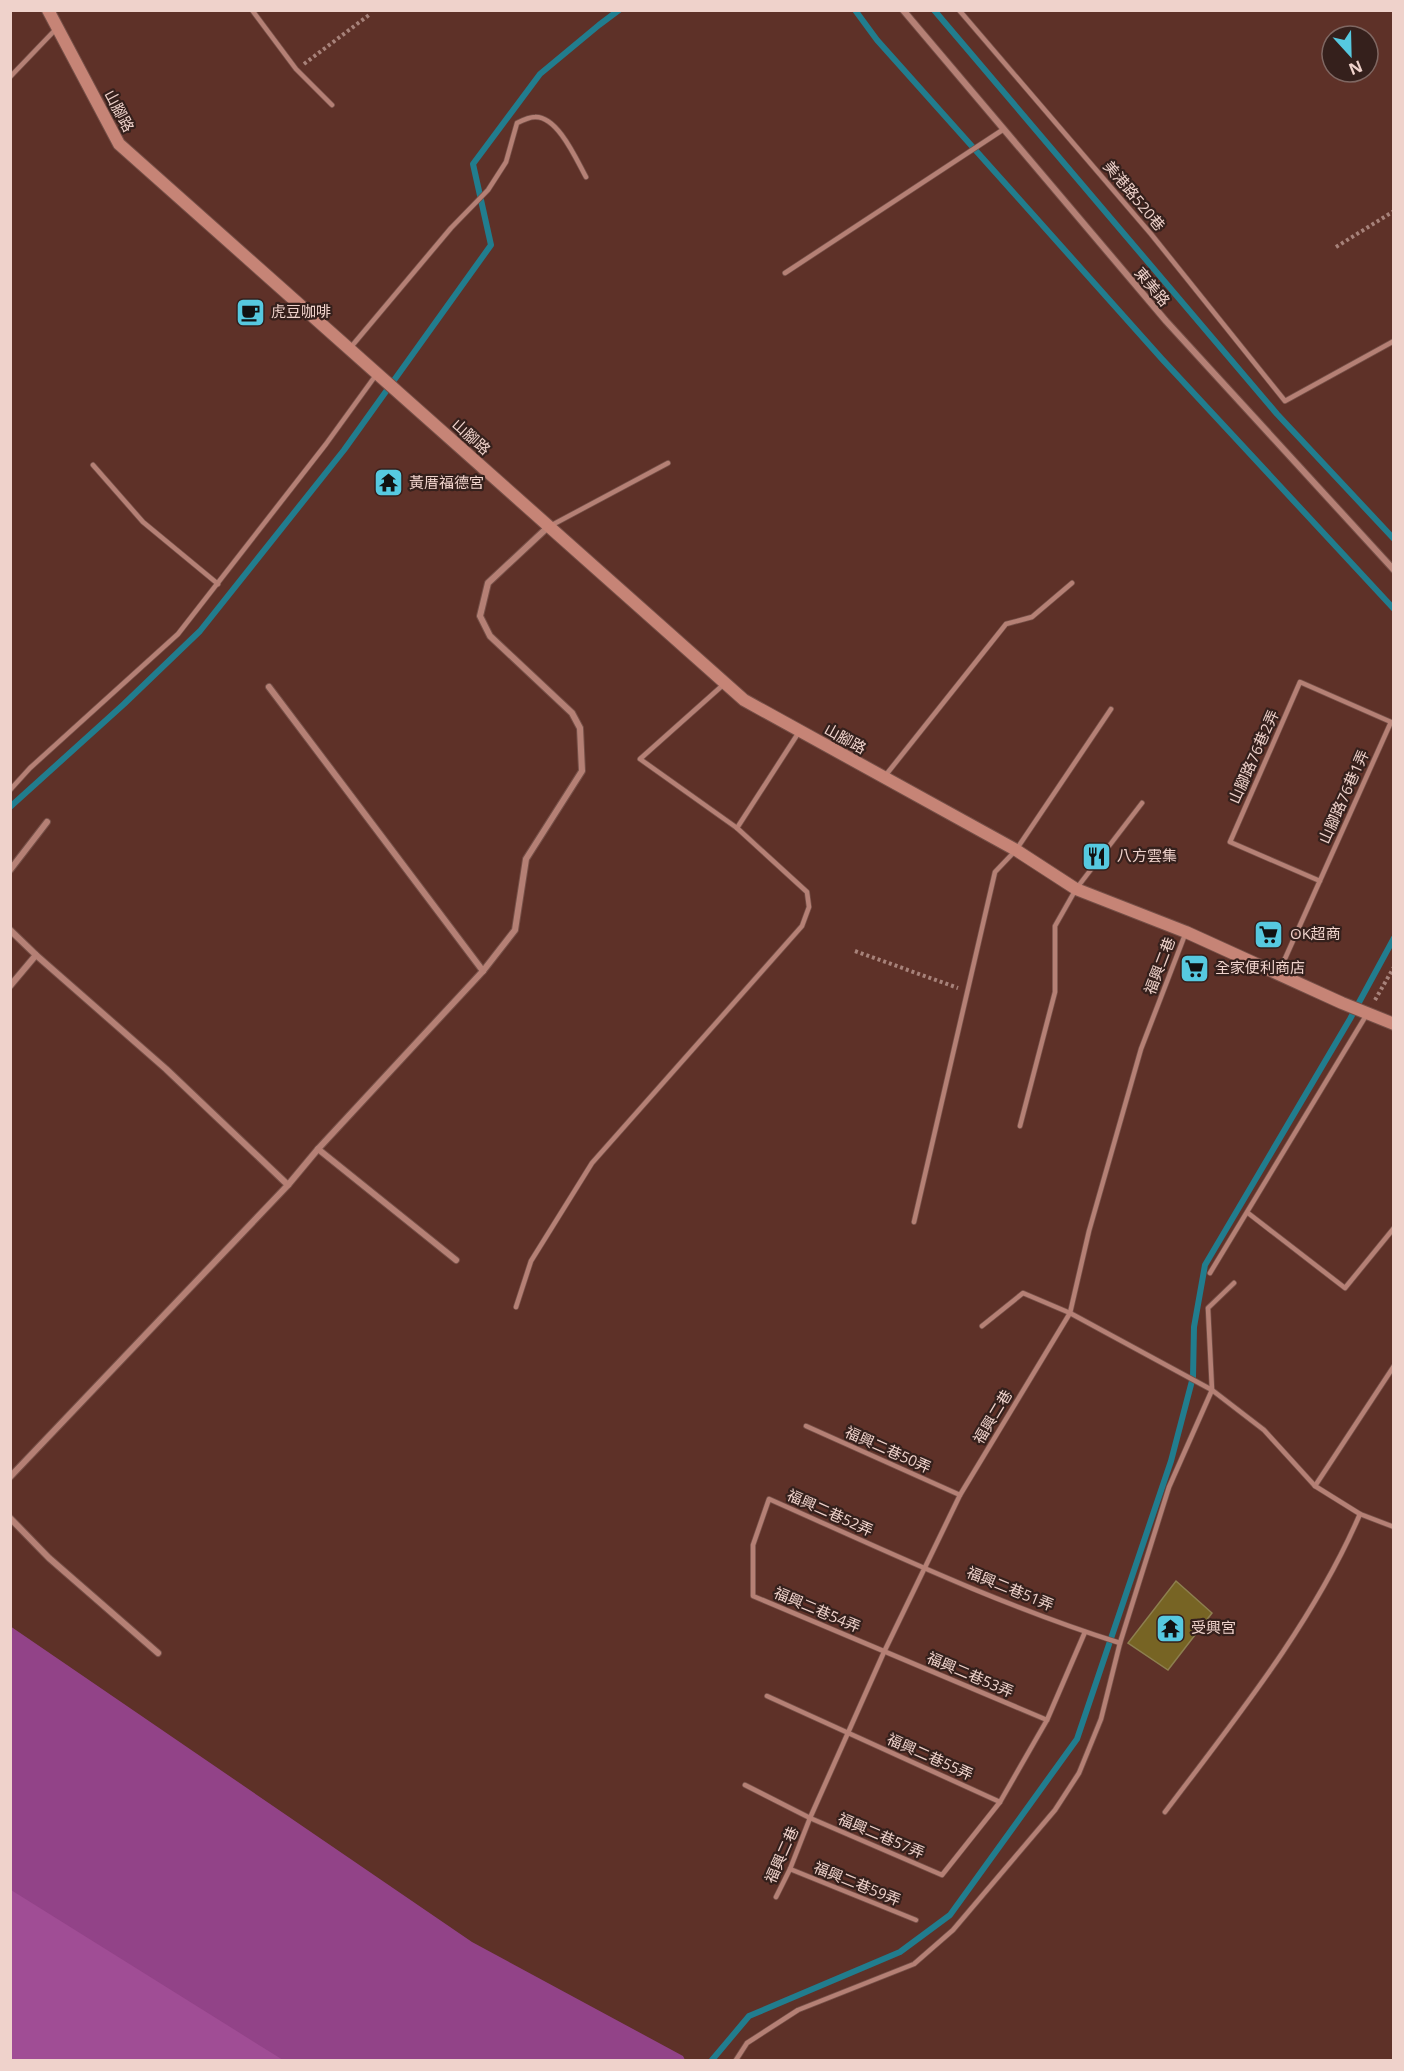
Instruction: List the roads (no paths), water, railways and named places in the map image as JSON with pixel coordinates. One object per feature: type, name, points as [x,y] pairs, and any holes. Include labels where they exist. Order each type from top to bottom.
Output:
[{"type":"main road","name":"山腳路","points":[[48,10],[119,144],[744,700],[1016,850],[1076,889],[1186,933],[1367,1014]]},
{"type":"main road","points":[[1367,1014],[1394,1024]]},
{"type":"street","name":"東美路","points":[[903,10],[1166,321],[1394,570]]},
{"type":"street","points":[[10,1476],[288,1185],[318,1149],[483,971],[515,930],[526,859],[582,771],[580,729],[572,712],[490,636],[480,616],[488,583],[548,527]]},
{"type":"street","points":[[269,687],[483,971]]},
{"type":"street","points":[[10,870],[47,822]]},
{"type":"street","points":[[10,930],[166,1069],[288,1185]]},
{"type":"street","points":[[10,986],[36,955]]},
{"type":"street","points":[[318,1149],[456,1260]]},
{"type":"street","points":[[10,1518],[49,1558],[158,1653]]},
{"type":"lane","points":[[252,10],[296,69],[332,105]]},
{"type":"lane","name":"美港路520巷","points":[[959,10],[1151,234],[1285,401],[1394,340]]},
{"type":"lane","points":[[10,77],[57,27]]},
{"type":"lane","points":[[349,350],[451,228],[488,190],[506,162],[517,123],[536,116],[543,118],[568,142],[586,177]]},
{"type":"lane","points":[[785,273],[1004,129]]},
{"type":"lane","points":[[10,790],[30,768],[178,634],[326,444],[376,374]]},
{"type":"lane","points":[[548,527],[668,463]]},
{"type":"lane","points":[[93,465],[143,522],[218,584]]},
{"type":"lane","points":[[884,777],[1006,624],[1032,617],[1072,583]]},
{"type":"lane","name":"山腳路76巷2弄","points":[[1320,881],[1230,842],[1300,682],[1391,722]]},
{"type":"lane","points":[[516,1307],[531,1261],[592,1163],[802,926],[809,907],[807,892],[737,828],[640,759],[725,683]]},
{"type":"lane","points":[[914,1221],[995,872],[1016,850],[1112,709]]},
{"type":"lane","name":"山腳路76巷1弄","points":[[1278,974],[1391,722]]},
{"type":"lane","points":[[737,828],[800,731]]},
{"type":"lane","points":[[1020,1126],[1055,992],[1055,926],[1076,889],[1142,803]]},
{"type":"lane","name":"福興二巷","points":[[776,1897],[884,1652],[960,1495],[1070,1313],[1089,1231],[1141,1049],[1186,933]]},
{"type":"lane","points":[[1210,1273],[1367,1014]]},
{"type":"lane","points":[[1248,1213],[1345,1288],[1394,1228]]},
{"type":"lane","points":[[736,2061],[747,2043],[798,2010],[914,1964],[953,1930],[1055,1810],[1079,1773],[1101,1719],[1120,1643],[1169,1487],[1212,1390],[1209,1308],[1234,1283]]},
{"type":"lane","points":[[982,1326],[1023,1293],[1070,1313],[1212,1390],[1264,1430],[1315,1486],[1360,1514],[1394,1527]]},
{"type":"lane","points":[[1315,1486],[1394,1366]]},
{"type":"lane","name":"福興二巷50弄","points":[[806,1426],[960,1495]]},
{"type":"lane","name":"福興二巷52弄","points":[[753,1545],[769,1499],[926,1569]]},
{"type":"lane","points":[[1165,1812],[1258,1688],[1345,1549],[1360,1514]]},
{"type":"lane","name":"福興二巷54弄","points":[[753,1545],[753,1596],[884,1652]]},
{"type":"lane","name":"福興二巷51弄","points":[[926,1569],[1085,1632],[1120,1643]]},
{"type":"lane","points":[[1000,1802],[1047,1720],[1085,1632]]},
{"type":"lane","name":"福興二巷53弄","points":[[884,1652],[1047,1720]]},
{"type":"lane","name":"福興二巷55弄","points":[[767,1696],[1000,1802]]},
{"type":"lane","name":"福興二巷57弄","points":[[745,1785],[810,1818],[942,1875],[1000,1802]]},
{"type":"lane","name":"福興二巷59弄","points":[[790,1869],[916,1920]]},
{"type":"waterway","points":[[10,807],[124,704],[200,631],[344,450],[491,245],[473,164],[540,74],[619,10]]},
{"type":"waterway","points":[[855,10],[877,40],[1162,359],[1394,609]]},
{"type":"waterway","points":[[934,10],[1277,414],[1394,539]]},
{"type":"waterway","points":[[712,2060],[749,2016],[900,1952],[950,1915],[1077,1739],[1171,1461],[1193,1377],[1194,1327],[1205,1265],[1350,1019],[1394,938]]},
{"type":"place","name":"虎豆咖啡","points":[[250,312]]},
{"type":"place","name":"黃厝福德宮","points":[[388,483]]},
{"type":"place","name":"八方雲集","points":[[1096,856]]},
{"type":"place","name":"OK超商","points":[[1269,934]]},
{"type":"place","name":"全家便利商店","points":[[1194,968]]},
{"type":"place","name":"受興宮","points":[[1170,1628]]}]
